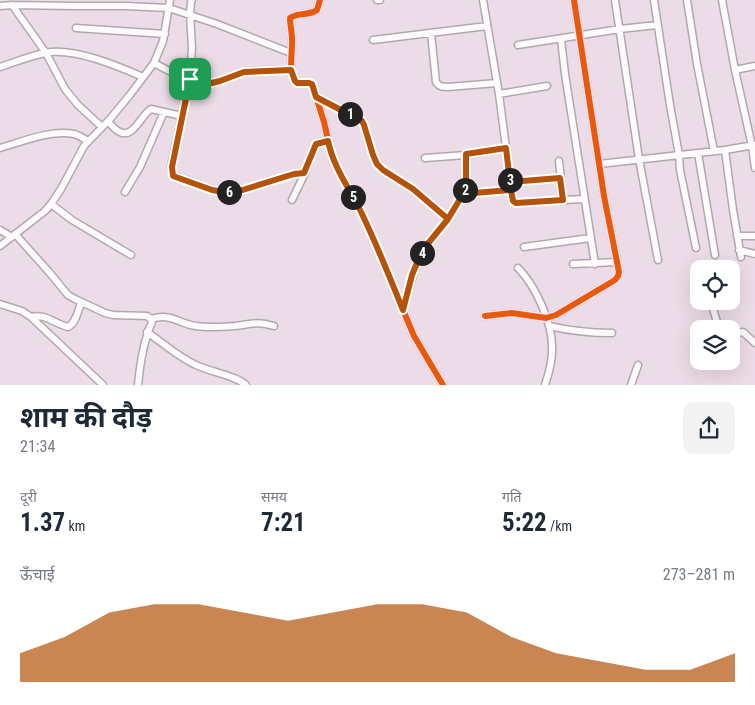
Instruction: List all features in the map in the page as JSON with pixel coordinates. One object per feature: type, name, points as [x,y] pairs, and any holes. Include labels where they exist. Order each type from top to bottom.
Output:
[{"type":"street","points":[[0,246],[45,211],[51,204],[84,146],[108,121],[154,63],[165,34],[170,0]]},
{"type":"street","points":[[192,0],[190,14],[192,48],[190,79],[172,167],[173,176],[212,190],[236,192],[294,174],[304,173]]},
{"type":"street","points":[[320,0],[317,10],[314,12],[295,15],[290,18],[292,42],[291,70],[297,83],[312,84],[338,170],[372,236],[414,336],[440,384]]},
{"type":"street","points":[[483,0],[499,94],[513,201],[516,203],[584,199]]},
{"type":"street","points":[[485,316],[512,314],[546,318],[556,315],[615,280],[618,276],[574,0]]},
{"type":"street","points":[[615,0],[639,159],[658,260]]},
{"type":"street","points":[[654,0],[680,170],[696,248]]},
{"type":"street","points":[[687,0],[714,151]]},
{"type":"street","points":[[722,0],[735,70],[753,145],[755,168]]},
{"type":"street","points":[[0,6],[142,3],[190,14],[291,53]]},
{"type":"street","points":[[12,5],[46,53],[65,89],[78,105],[102,127]]},
{"type":"street","points":[[518,45],[657,25]]},
{"type":"street","points":[[373,40],[487,26]]},
{"type":"street","points":[[76,28],[165,34]]},
{"type":"street","points":[[431,33],[436,82],[438,85],[448,87],[497,83]]},
{"type":"street","points":[[561,39],[595,264]]},
{"type":"street","points":[[0,67],[46,53],[63,52],[106,62],[143,77]]},
{"type":"street","points":[[154,63],[178,75],[212,83],[244,72],[291,70]]},
{"type":"street","points":[[735,70],[755,66]]},
{"type":"street","points":[[499,94],[547,86]]},
{"type":"street","points":[[316,97],[362,121],[377,164],[383,170],[413,189],[448,219]]},
{"type":"street","points":[[108,121],[118,132],[126,134],[134,129],[145,113],[151,109],[182,116]]},
{"type":"street","points":[[125,192],[149,149],[164,112]]},
{"type":"street","points":[[0,148],[55,133],[73,134],[88,141]]},
{"type":"street","points":[[292,200],[316,144],[328,141]]},
{"type":"street","points":[[599,164],[725,150],[753,145]]},
{"type":"street","points":[[425,158],[506,148]]},
{"type":"street","points":[[725,150],[740,254],[755,254]]},
{"type":"street","points":[[698,153],[715,256]]},
{"type":"street","points":[[403,310],[412,275],[419,258],[426,246],[448,219],[466,189],[466,154]]},
{"type":"street","points":[[559,161],[563,200]]},
{"type":"street","points":[[510,182],[560,178]]},
{"type":"street","points":[[466,189],[474,193],[511,190]]},
{"type":"street","points":[[51,204],[72,220],[131,256]]},
{"type":"street","points":[[0,230],[14,236],[49,272],[68,295],[105,313],[147,316],[150,319],[158,317],[170,318],[195,326],[236,326],[258,323],[274,326]]},
{"type":"street","points":[[737,236],[755,236]]},
{"type":"street","points":[[524,247],[590,238]]},
{"type":"street","points":[[573,264],[617,262]]},
{"type":"street","points":[[518,268],[534,289],[552,334],[552,358],[545,385]]},
{"type":"street","points":[[32,317],[41,316],[49,318],[68,327],[74,321],[81,302]]},
{"type":"street","points":[[0,304],[22,311],[32,317],[103,385]]},
{"type":"street","points":[[138,385],[147,332],[152,322],[150,319]]},
{"type":"street","points":[[549,326],[591,333],[612,333]]},
{"type":"street","points":[[147,332],[195,364],[234,378],[246,385]]},
{"type":"street","points":[[740,332],[743,332],[755,342]]},
{"type":"street","points":[[631,385],[638,365]]},
{"type":"cycle path","points":[[320,0],[317,10],[290,18],[292,73],[297,83],[308,84],[313,87],[331,153],[338,170],[372,236],[414,336],[443,385]]},
{"type":"cycle path","points":[[485,316],[512,313],[546,318],[556,315],[615,280],[618,276],[619,272],[604,196],[574,0]]},
{"type":"route","points":[[190,79],[176,143],[172,167],[173,176],[212,190],[236,192],[294,174],[304,173],[316,144],[328,141],[338,170],[372,236],[403,310],[412,275],[419,258],[426,246],[448,219],[463,193],[466,189],[466,154],[506,148],[510,182],[560,178],[563,200],[520,204],[513,201],[511,190],[474,193],[466,189],[460,199],[448,219],[413,189],[383,170],[377,164],[364,125],[359,118],[316,97],[312,84],[297,83],[291,70],[244,72],[212,83],[190,79]]}]
